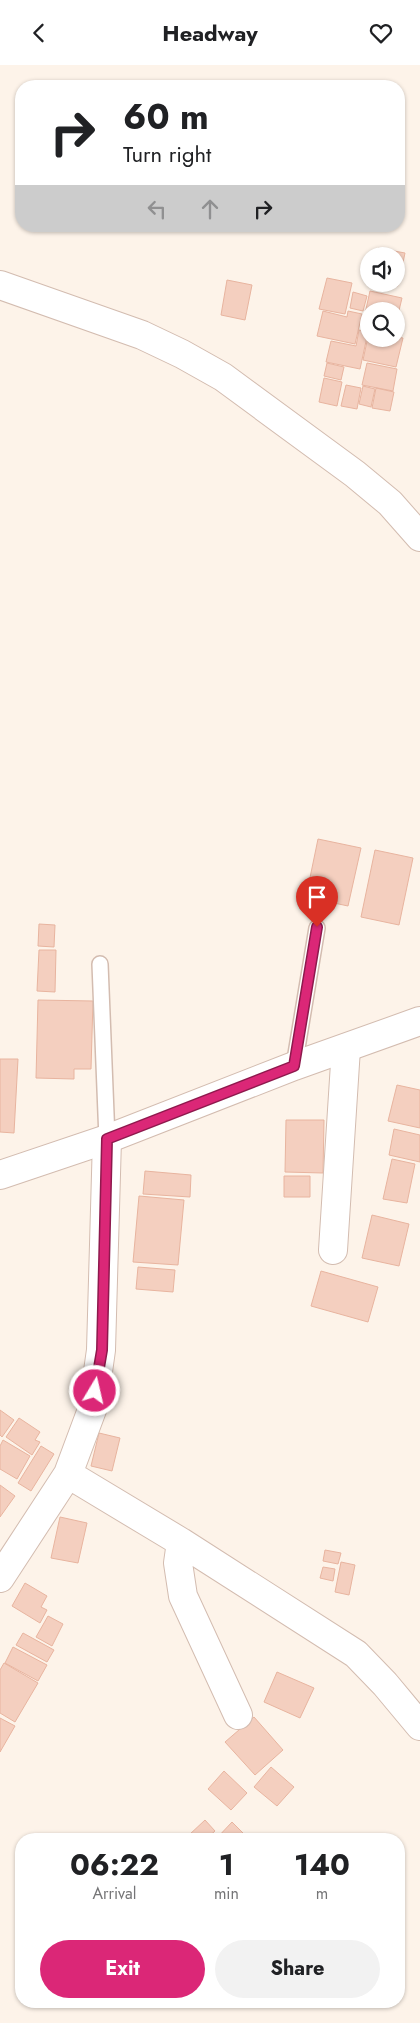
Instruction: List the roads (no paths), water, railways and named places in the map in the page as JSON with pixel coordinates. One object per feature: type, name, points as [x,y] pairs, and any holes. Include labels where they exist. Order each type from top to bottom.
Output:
[{"type":"street","points":[[0,285],[142,335],[182,354],[223,377],[355,474],[390,503],[420,537]]},
{"type":"street","points":[[0,1175],[107,1139],[294,1066],[420,1021]]},
{"type":"street","points":[[333,1250],[346,1047]]},
{"type":"street","points":[[0,1578],[68,1474],[93,1407],[102,1350],[107,1139]]},
{"type":"street","points":[[68,1474],[181,1542],[356,1654],[385,1684],[420,1726]]},
{"type":"street","points":[[181,1542],[178,1563],[183,1596],[238,1715]]},
{"type":"lane","points":[[294,1066],[317,927]]},
{"type":"lane","points":[[100,964],[107,1139]]}]
